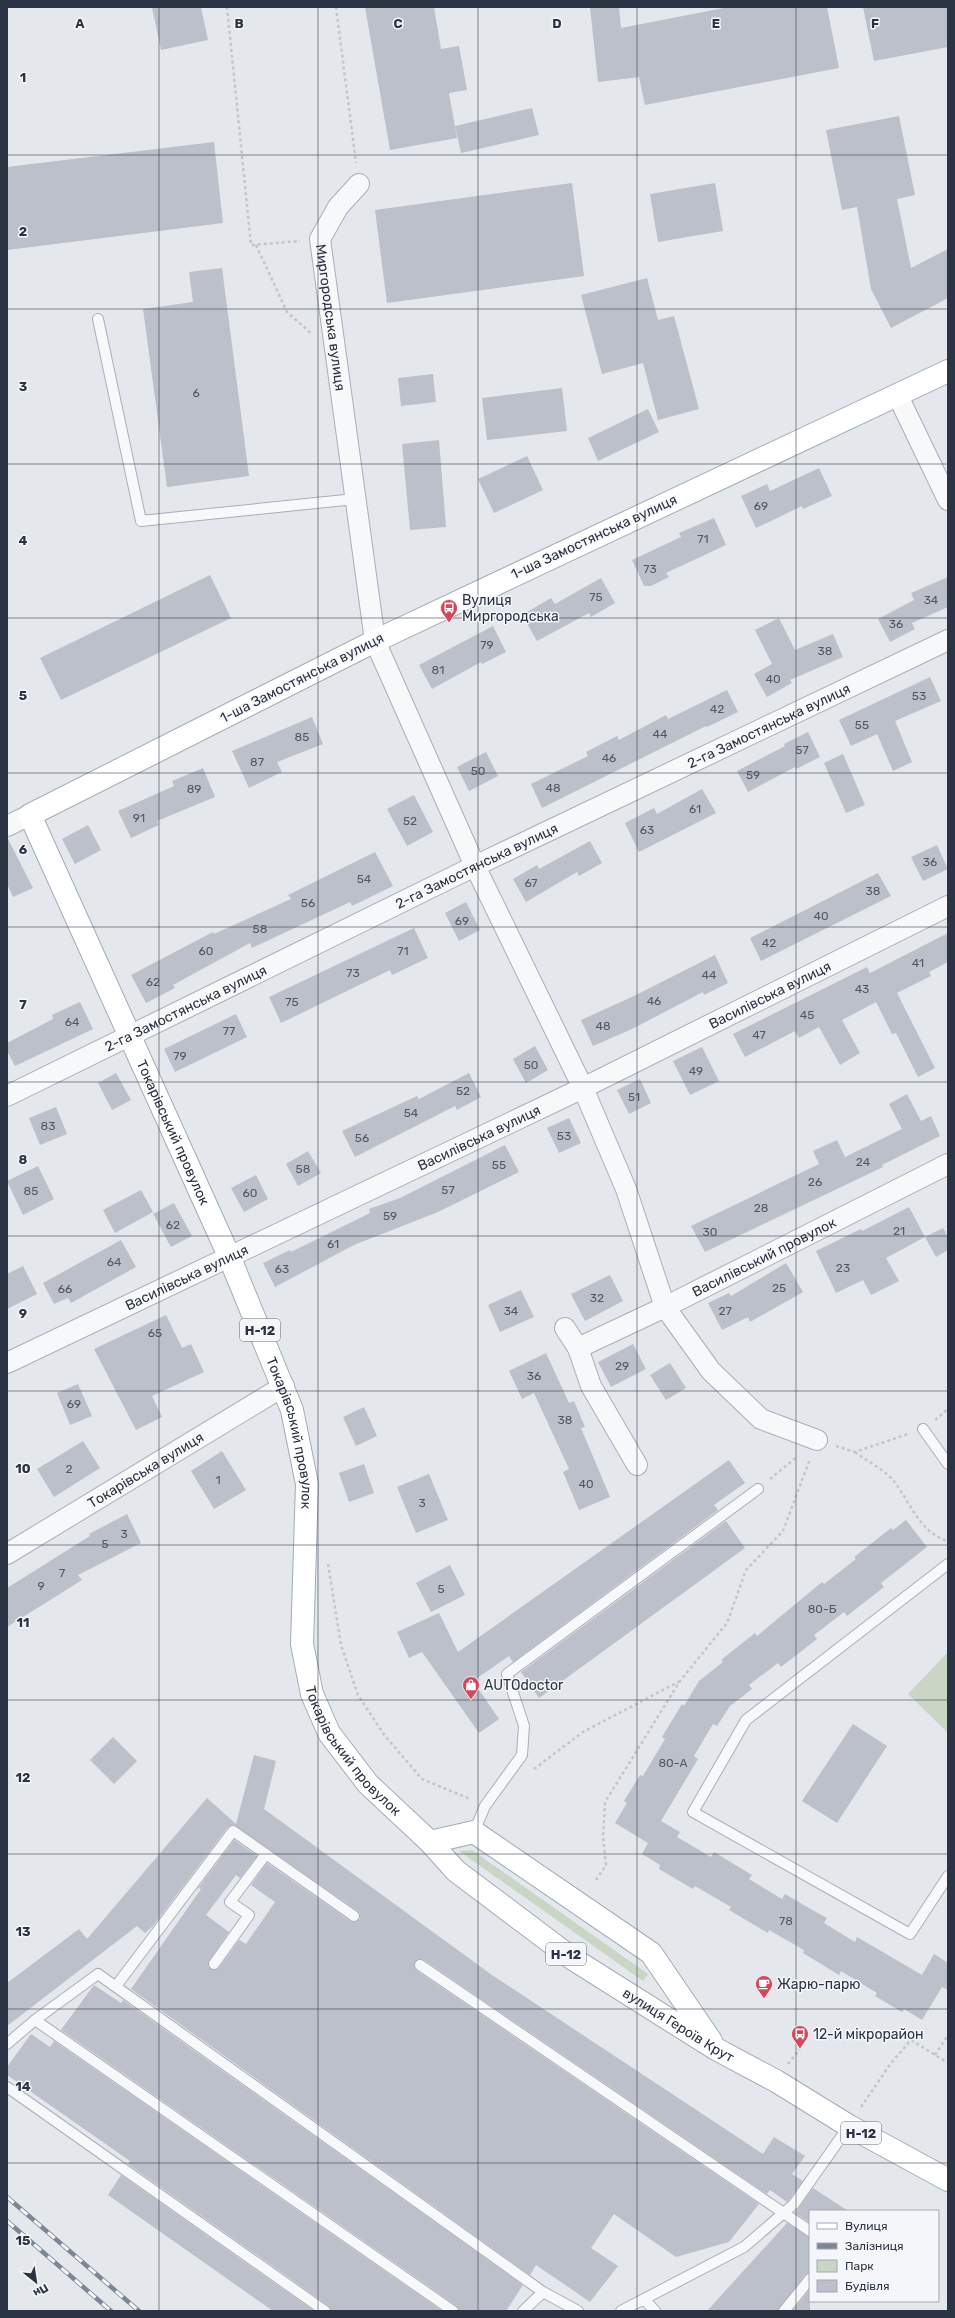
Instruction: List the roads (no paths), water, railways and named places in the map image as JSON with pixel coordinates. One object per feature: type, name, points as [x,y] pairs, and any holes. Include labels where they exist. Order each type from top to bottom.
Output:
[{"type":"main road","name":"1-ша Замостянська вулиця","points":[[30,815],[375,641],[948,371]]},
{"type":"main road","name":"Токарівський провулок","points":[[30,815],[229,1256],[284,1386],[292,1410],[307,1484],[302,1644],[312,1694],[329,1734],[368,1784],[430,1842]]},
{"type":"main road","points":[[430,1842],[474,1832],[651,1953],[716,2048]]},
{"type":"main road","name":"вулиця Героїв Крут","points":[[430,1842],[456,1871],[573,1959],[716,2048],[776,2081],[849,2126],[948,2180]]},
{"type":"street","name":"Миргородська вулиця","points":[[359,184],[338,208],[320,239],[375,641],[474,866],[583,1088],[626,1189],[665,1307],[710,1371],[761,1419],[817,1440]]},
{"type":"street","points":[[897,394],[948,500]]},
{"type":"street","name":"2-га Замостянська вулиця","points":[[7,1096],[474,866],[948,640]]},
{"type":"street","name":"1-ша Замостянська вулиця","points":[[7,826],[30,815]]},
{"type":"street","name":"Василівська вулиця","points":[[7,1363],[583,1088],[948,906]]},
{"type":"street","name":"Василівський провулок","points":[[578,1348],[665,1307],[948,1164]]},
{"type":"street","points":[[565,1328],[578,1348],[591,1386],[637,1465]]},
{"type":"street","name":"Токарівська вулиця","points":[[7,1554],[284,1386]]},
{"type":"lane","points":[[98,320],[141,521],[355,499]]},
{"type":"lane","points":[[923,1429],[948,1464]]},
{"type":"lane","points":[[474,1832],[486,1806],[522,1755],[524,1726],[507,1674],[758,1489]]},
{"type":"lane","points":[[948,1564],[746,1720],[693,1812],[910,1934],[948,1876]]},
{"type":"lane","points":[[116,1986],[233,1831],[354,1916]]},
{"type":"lane","points":[[214,1964],[249,1915],[230,1902],[266,1854]]},
{"type":"lane","points":[[420,1965],[809,2229]]},
{"type":"lane","points":[[7,2044],[35,2020],[98,1974],[543,2292],[578,2311]]},
{"type":"lane","points":[[35,2020],[454,2311]]},
{"type":"lane","points":[[7,2087],[325,2311]]},
{"type":"lane","points":[[621,2311],[744,2247],[794,2204],[849,2126]]},
{"type":"lane","points":[[784,2311],[809,2280]]},
{"type":"lane","points":[[523,2311],[543,2292]]},
{"type":"lane","points":[[644,2299],[655,2311]]},
{"type":"railway","points":[[7,2197],[139,2311]]},
{"type":"railway","points":[[7,2221],[111,2311]]},
{"type":"place","name":"Вулиця Миргородська","points":[[449,623]]},
{"type":"place","name":"AUTOdoctor","points":[[471,1700]]},
{"type":"place","name":"Жарю-парю","points":[[764,1999]]},
{"type":"place","name":"12-й мікрорайон","points":[[800,2049]]}]
